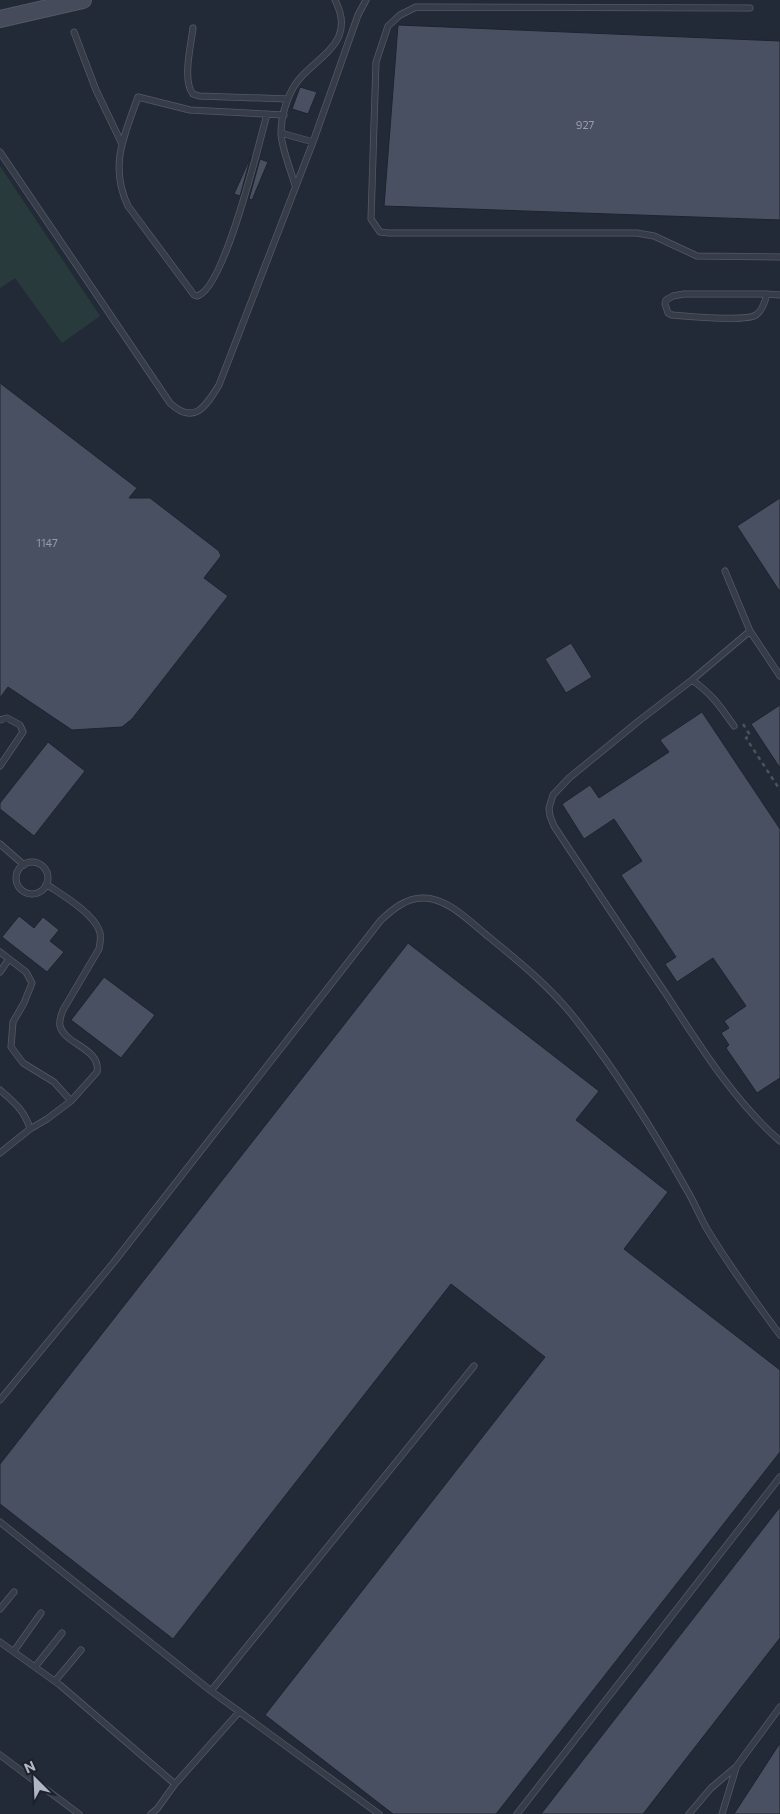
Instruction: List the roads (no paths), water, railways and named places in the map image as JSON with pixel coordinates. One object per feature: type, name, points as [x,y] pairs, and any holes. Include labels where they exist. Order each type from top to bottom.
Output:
[{"type":"main road","points":[[0,19],[83,0]]},
{"type":"lane","points":[[295,184],[281,133],[284,115],[288,99],[301,76],[328,52],[338,39],[341,14],[336,0]]},
{"type":"lane","points":[[0,152],[170,403],[184,414],[192,414],[207,404],[219,385],[295,184],[313,142],[358,15],[366,0]]},
{"type":"lane","points":[[750,8],[416,7],[400,15],[388,26],[376,62],[371,219],[380,232],[389,233],[637,233],[654,236],[697,256],[780,257]]},
{"type":"lane","points":[[193,28],[188,66],[188,84],[192,94],[199,96],[288,99]]},
{"type":"lane","points":[[74,32],[96,90],[122,144]]},
{"type":"lane","points":[[267,114],[239,217],[227,250],[211,284],[205,292],[197,296],[194,295],[125,199],[122,192],[118,176],[122,144],[138,97],[190,110],[267,114],[284,115]]},
{"type":"lane","points":[[281,133],[313,142]]},
{"type":"lane","points":[[767,294],[761,310],[752,317],[672,315],[668,313],[665,304],[666,300],[673,296],[684,294],[767,294],[780,295]]},
{"type":"lane","points":[[724,571],[750,631],[780,676]]},
{"type":"lane","points":[[750,631],[569,778],[553,795],[549,808],[554,826],[692,1034],[731,1088],[767,1130],[780,1141]]},
{"type":"lane","points":[[692,680],[717,700],[734,726]]},
{"type":"lane","points":[[0,720],[7,718],[20,725],[23,732],[0,766]]},
{"type":"lane","points":[[0,844],[24,865]]},
{"type":"lane","points":[[24,865],[42,866],[47,872],[46,884],[43,890],[30,894],[22,890],[18,885],[17,876],[20,868],[24,865]]},
{"type":"lane","points":[[0,1153],[30,1129],[47,1120],[71,1101],[97,1072],[98,1068],[92,1056],[64,1033],[60,1026],[60,1019],[62,1010],[99,949],[101,938],[99,930],[87,914],[46,884]]},
{"type":"lane","points":[[0,1400],[114,1262],[381,920],[394,908],[409,900],[424,898],[437,900],[458,911],[516,958],[549,989],[577,1020],[624,1086],[689,1194],[707,1228],[742,1282],[780,1335]]},
{"type":"lane","points":[[0,952],[26,972],[32,983],[24,1003],[13,1022],[11,1047],[23,1063],[54,1082],[71,1101]]},
{"type":"lane","points":[[0,972],[9,959]]},
{"type":"lane","points":[[0,1090],[18,1105],[27,1118],[30,1129]]},
{"type":"lane","points":[[210,1691],[474,1366]]},
{"type":"lane","points":[[517,1814],[780,1478]]},
{"type":"lane","points":[[0,1522],[210,1691],[378,1814]]},
{"type":"lane","points":[[0,1609],[14,1592]]},
{"type":"lane","points":[[14,1651],[41,1613]]},
{"type":"lane","points":[[35,1667],[62,1633]]},
{"type":"lane","points":[[0,1642],[55,1682],[175,1784]]},
{"type":"lane","points":[[55,1682],[81,1650]]},
{"type":"lane","points":[[689,1814],[711,1788],[736,1767],[780,1706]]},
{"type":"lane","points":[[151,1814],[239,1712]]},
{"type":"lane","points":[[0,1755],[79,1814]]},
{"type":"lane","points":[[722,1814],[736,1767]]}]
